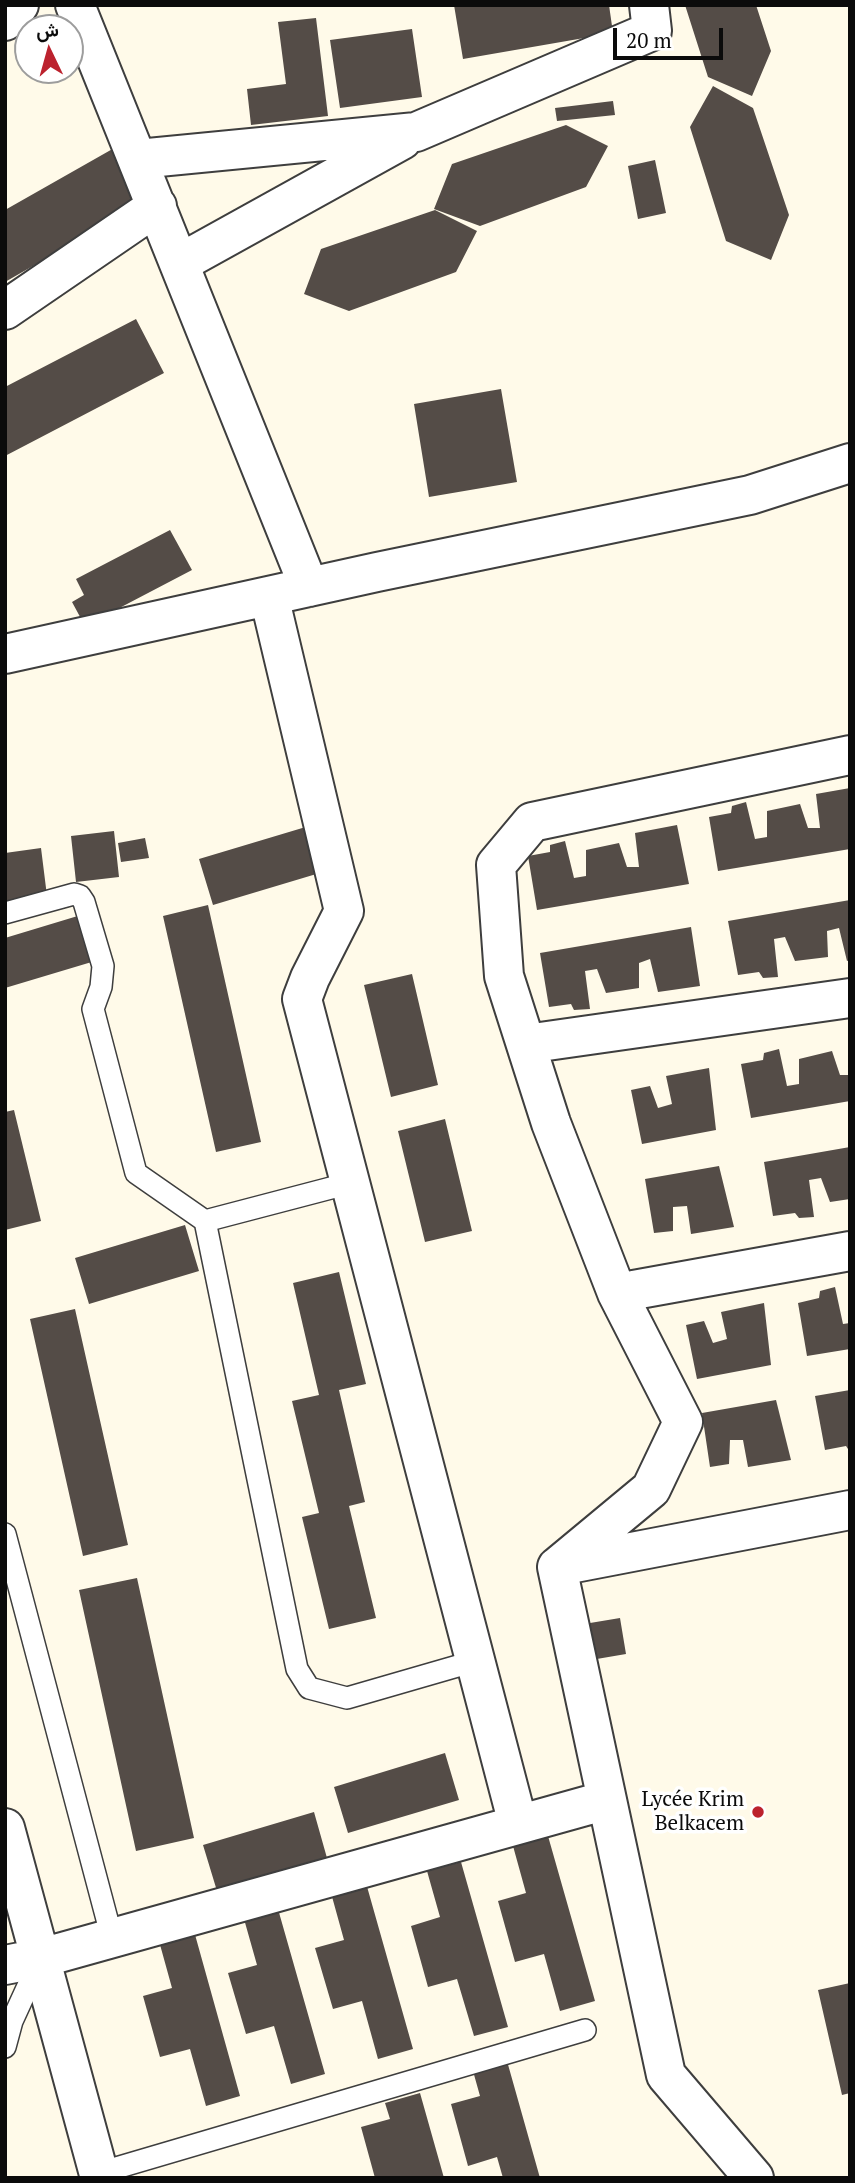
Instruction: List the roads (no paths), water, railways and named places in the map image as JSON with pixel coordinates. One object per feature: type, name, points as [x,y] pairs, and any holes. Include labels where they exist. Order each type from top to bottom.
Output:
[{"type":"street","points":[[5,22],[19,5]]},
{"type":"street","points":[[75,5],[309,587]]},
{"type":"street","points":[[180,263],[416,132],[652,31],[649,5]]},
{"type":"street","points":[[138,159],[416,132]]},
{"type":"street","points":[[5,310],[157,206]]},
{"type":"street","points":[[5,654],[750,495],[850,463]]},
{"type":"street","points":[[269,596],[344,911],[302,999],[518,1825]]},
{"type":"street","points":[[557,1567],[651,1489],[683,1422],[617,1293],[551,1123],[505,976],[496,865],[532,822],[850,755]]},
{"type":"street","points":[[526,1044],[850,998]]},
{"type":"street","points":[[617,1293],[850,1251]]},
{"type":"street","points":[[557,1567],[850,1510]]},
{"type":"street","points":[[557,1567],[666,2075],[754,2178]]},
{"type":"street","points":[[23,1961],[607,1800]]},
{"type":"street","points":[[5,1828],[23,1961],[99,2175]]},
{"type":"lane","points":[[5,913],[74,894],[80,896],[84,902],[103,966],[101,987],[93,1009],[136,1173],[205,1222],[297,1670],[309,1689],[347,1698],[475,1661]]},
{"type":"lane","points":[[205,1222],[350,1182]]},
{"type":"lane","points":[[5,1534],[14,1602],[112,1938]]},
{"type":"lane","points":[[5,2047],[23,1961]]},
{"type":"lane","points":[[99,2175],[585,2029]]},
{"type":"place","name":"Lycée Krim Belkacem","points":[[758,1812]]}]
